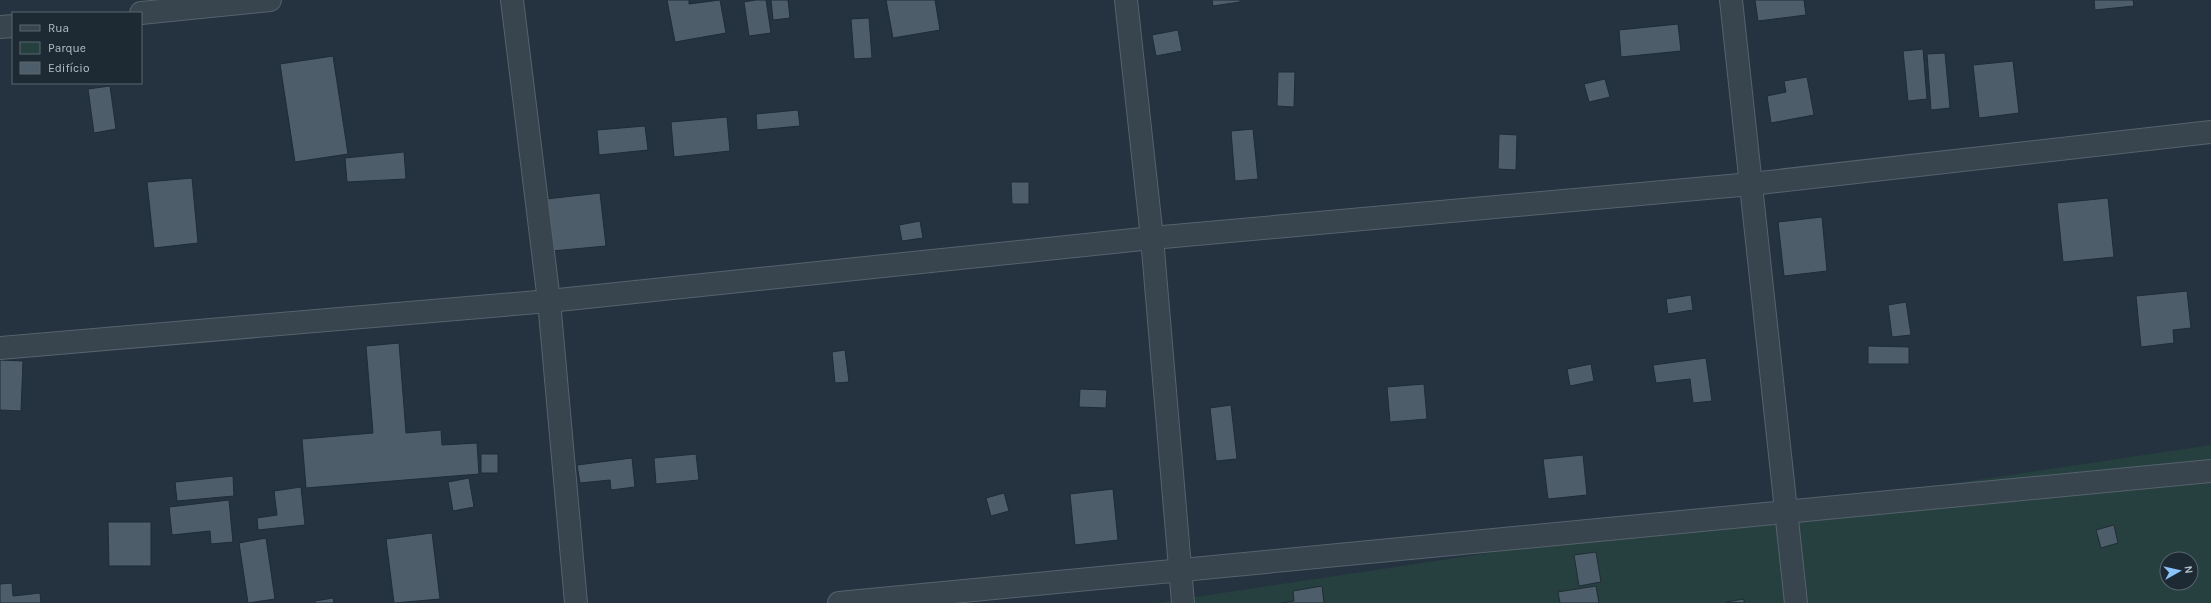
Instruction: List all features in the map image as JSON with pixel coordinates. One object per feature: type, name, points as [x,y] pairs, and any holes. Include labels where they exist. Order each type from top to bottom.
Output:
[{"type":"street","points":[[142,13],[270,0]]},
{"type":"street","points":[[512,0],[549,301],[576,603]]},
{"type":"street","points":[[1126,0],[1152,238],[1179,572],[1183,603]]},
{"type":"street","points":[[1731,0],[1796,603]]},
{"type":"street","points":[[0,27],[12,26]]},
{"type":"street","points":[[0,348],[549,301],[1152,238],[1751,184],[2211,132]]},
{"type":"street","points":[[839,603],[1179,572],[2211,471]]},
{"type":"green space","points":[[2211,445],[2211,603],[1155,603]]},
{"type":"building","points":[[667,0],[689,0],[689,4],[720,0],[726,33],[675,42]]},
{"type":"building","points":[[766,0],[771,33],[749,36],[744,2]]},
{"type":"building","points":[[771,0],[788,0],[790,18],[773,20]]},
{"type":"building","points":[[886,0],[935,0],[940,30],[893,38]]},
{"type":"building","points":[[1212,0],[1240,0],[1240,2],[1213,6]]},
{"type":"building","points":[[1755,0],[1804,0],[1806,15],[1758,21]]},
{"type":"building","points":[[2094,0],[2133,0],[2134,6],[2095,10]]},
{"type":"building","points":[[869,18],[872,58],[854,59],[851,19]]},
{"type":"building","points":[[1678,24],[1681,51],[1621,57],[1619,30]]},
{"type":"building","points":[[1178,30],[1182,51],[1156,56],[1152,35]]},
{"type":"building","points":[[1923,49],[1927,99],[1908,101],[1903,51]]},
{"type":"building","points":[[1945,53],[1950,108],[1931,110],[1927,54]]},
{"type":"building","points":[[333,56],[348,154],[295,162],[280,64]]},
{"type":"building","points":[[2013,61],[2019,113],[1979,118],[1973,65]]},
{"type":"building","points":[[1278,72],[1295,72],[1294,107],[1277,106]]},
{"type":"building","points":[[1807,77],[1814,115],[1771,123],[1767,96],[1786,92],[1784,81]]},
{"type":"building","points":[[1605,79],[1610,97],[1589,102],[1584,84]]},
{"type":"building","points":[[110,86],[116,129],[94,133],[88,89]]},
{"type":"building","points":[[798,110],[800,126],[757,130],[756,114]]},
{"type":"building","points":[[727,117],[730,151],[674,157],[671,122]]},
{"type":"building","points":[[645,126],[648,150],[599,155],[597,130]]},
{"type":"building","points":[[1253,129],[1258,179],[1235,181],[1231,131]]},
{"type":"building","points":[[1499,134],[1517,135],[1516,170],[1498,169]]},
{"type":"building","points":[[404,152],[406,179],[347,182],[345,158]]},
{"type":"building","points":[[192,178],[198,243],[154,248],[147,182]]},
{"type":"building","points":[[1011,182],[1029,182],[1029,204],[1012,204]]},
{"type":"building","points":[[600,193],[606,246],[552,251],[546,199]]},
{"type":"building","points":[[2108,198],[2114,257],[2063,262],[2057,203]]},
{"type":"building","points":[[1822,217],[1827,271],[1784,276],[1778,222]]},
{"type":"building","points":[[920,221],[923,238],[902,241],[899,225]]},
{"type":"building","points":[[2187,291],[2191,328],[2173,330],[2174,343],[2141,347],[2136,296]]},
{"type":"building","points":[[1691,295],[1693,310],[1668,314],[1666,299]]},
{"type":"building","points":[[1906,302],[1911,335],[1892,337],[1888,305]]},
{"type":"building","points":[[399,343],[406,433],[441,430],[442,445],[477,443],[479,474],[306,488],[302,439],[373,433],[366,346]]},
{"type":"building","points":[[1868,346],[1909,347],[1909,364],[1868,364]]},
{"type":"building","points":[[845,350],[849,382],[835,383],[832,352]]},
{"type":"building","points":[[1706,358],[1712,401],[1693,403],[1690,379],[1656,383],[1653,365]]},
{"type":"building","points":[[0,360],[23,361],[21,411],[0,410]]},
{"type":"building","points":[[1591,364],[1594,381],[1570,386],[1567,369]]},
{"type":"building","points":[[1424,384],[1427,419],[1390,422],[1387,387]]},
{"type":"building","points":[[1080,389],[1107,390],[1106,408],[1079,407]]},
{"type":"building","points":[[1231,405],[1237,459],[1216,461],[1210,408]]},
{"type":"building","points":[[481,454],[498,454],[498,473],[481,473]]},
{"type":"building","points":[[696,454],[699,480],[656,484],[654,458]]},
{"type":"building","points":[[1583,455],[1587,495],[1548,499],[1543,459]]},
{"type":"building","points":[[632,458],[635,487],[611,490],[610,480],[580,483],[577,465]]},
{"type":"building","points":[[233,476],[234,496],[177,501],[175,482]]},
{"type":"building","points":[[469,478],[474,507],[453,511],[448,482]]},
{"type":"building","points":[[301,487],[305,525],[258,530],[257,518],[277,515],[274,491]]},
{"type":"building","points":[[1113,489],[1118,540],[1075,545],[1070,494]]},
{"type":"building","points":[[1004,493],[1009,511],[991,516],[986,498]]},
{"type":"building","points":[[229,500],[233,542],[211,544],[210,531],[172,535],[169,507]]},
{"type":"building","points":[[108,522],[151,522],[151,566],[109,566]]},
{"type":"building","points":[[2114,525],[2118,543],[2101,548],[2096,530]]},
{"type":"building","points":[[432,533],[440,599],[394,603],[386,539]]},
{"type":"building","points":[[266,538],[275,599],[248,603],[239,543]]},
{"type":"building","points":[[1596,552],[1601,582],[1579,586],[1574,555]]},
{"type":"building","points":[[12,583],[13,596],[40,593],[41,603],[0,603],[0,584]]},
{"type":"building","points":[[1322,586],[1324,603],[1281,603],[1294,601],[1293,591]]},
{"type":"building","points":[[1596,586],[1599,603],[1560,603],[1558,592]]},
{"type":"building","points":[[333,598],[334,603],[315,603],[315,601]]},
{"type":"building","points":[[1744,599],[1744,603],[1726,602]]}]
